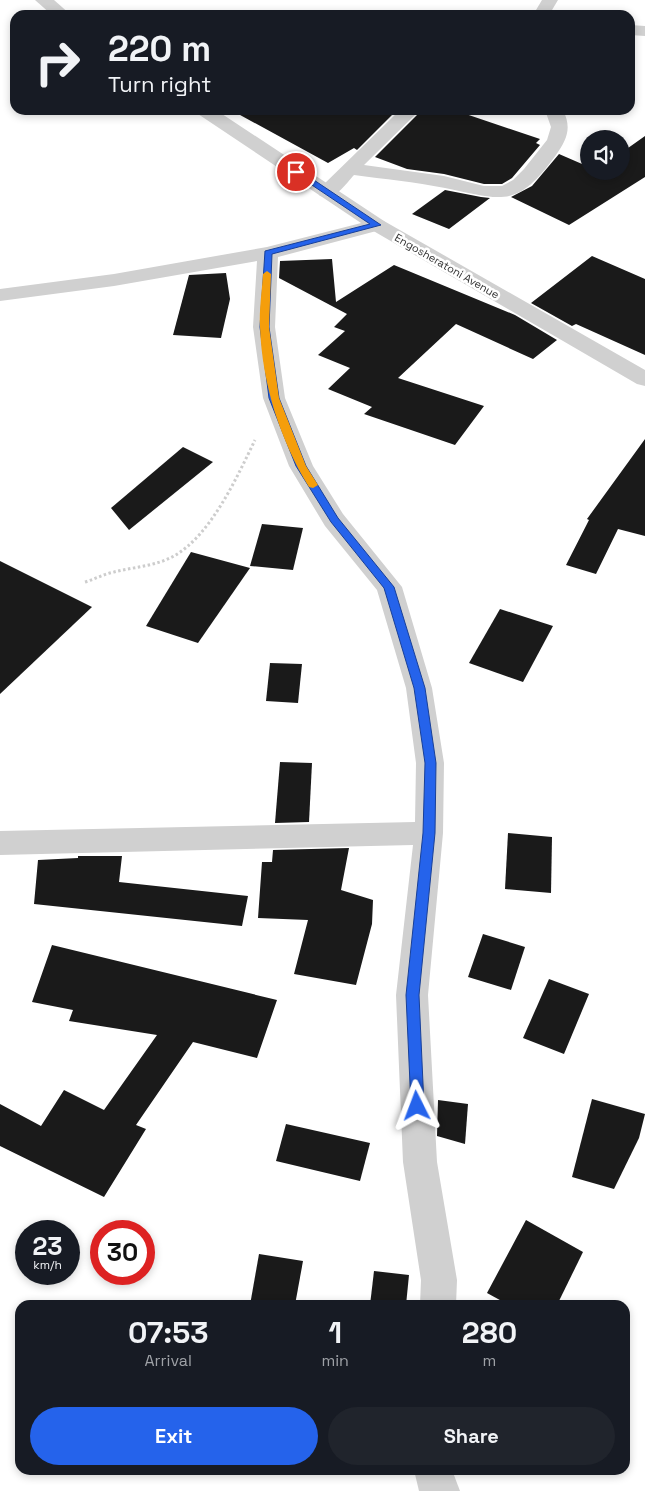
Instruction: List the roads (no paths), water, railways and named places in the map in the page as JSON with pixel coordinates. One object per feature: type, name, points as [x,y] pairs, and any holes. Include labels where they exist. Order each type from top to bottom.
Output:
[{"type":"street","points":[[43,0],[56,10]]},
{"type":"street","name":"Engosheratoni Avenue","points":[[212,115],[377,225],[645,379]]},
{"type":"street","points":[[327,192],[388,129],[405,115]]},
{"type":"street","points":[[350,169],[446,182],[498,193],[510,190],[540,164],[555,142],[561,130],[560,120],[557,115]]},
{"type":"street","points":[[0,295],[114,280],[268,253],[377,225]]},
{"type":"street","points":[[268,253],[264,327],[274,398],[301,466],[334,520],[389,587],[420,688],[430,763],[429,833],[412,995],[420,1162],[439,1280],[438,1300]]},
{"type":"street","points":[[0,843],[429,833]]},
{"type":"street","points":[[434,1475],[437,1488],[441,1491]]}]
